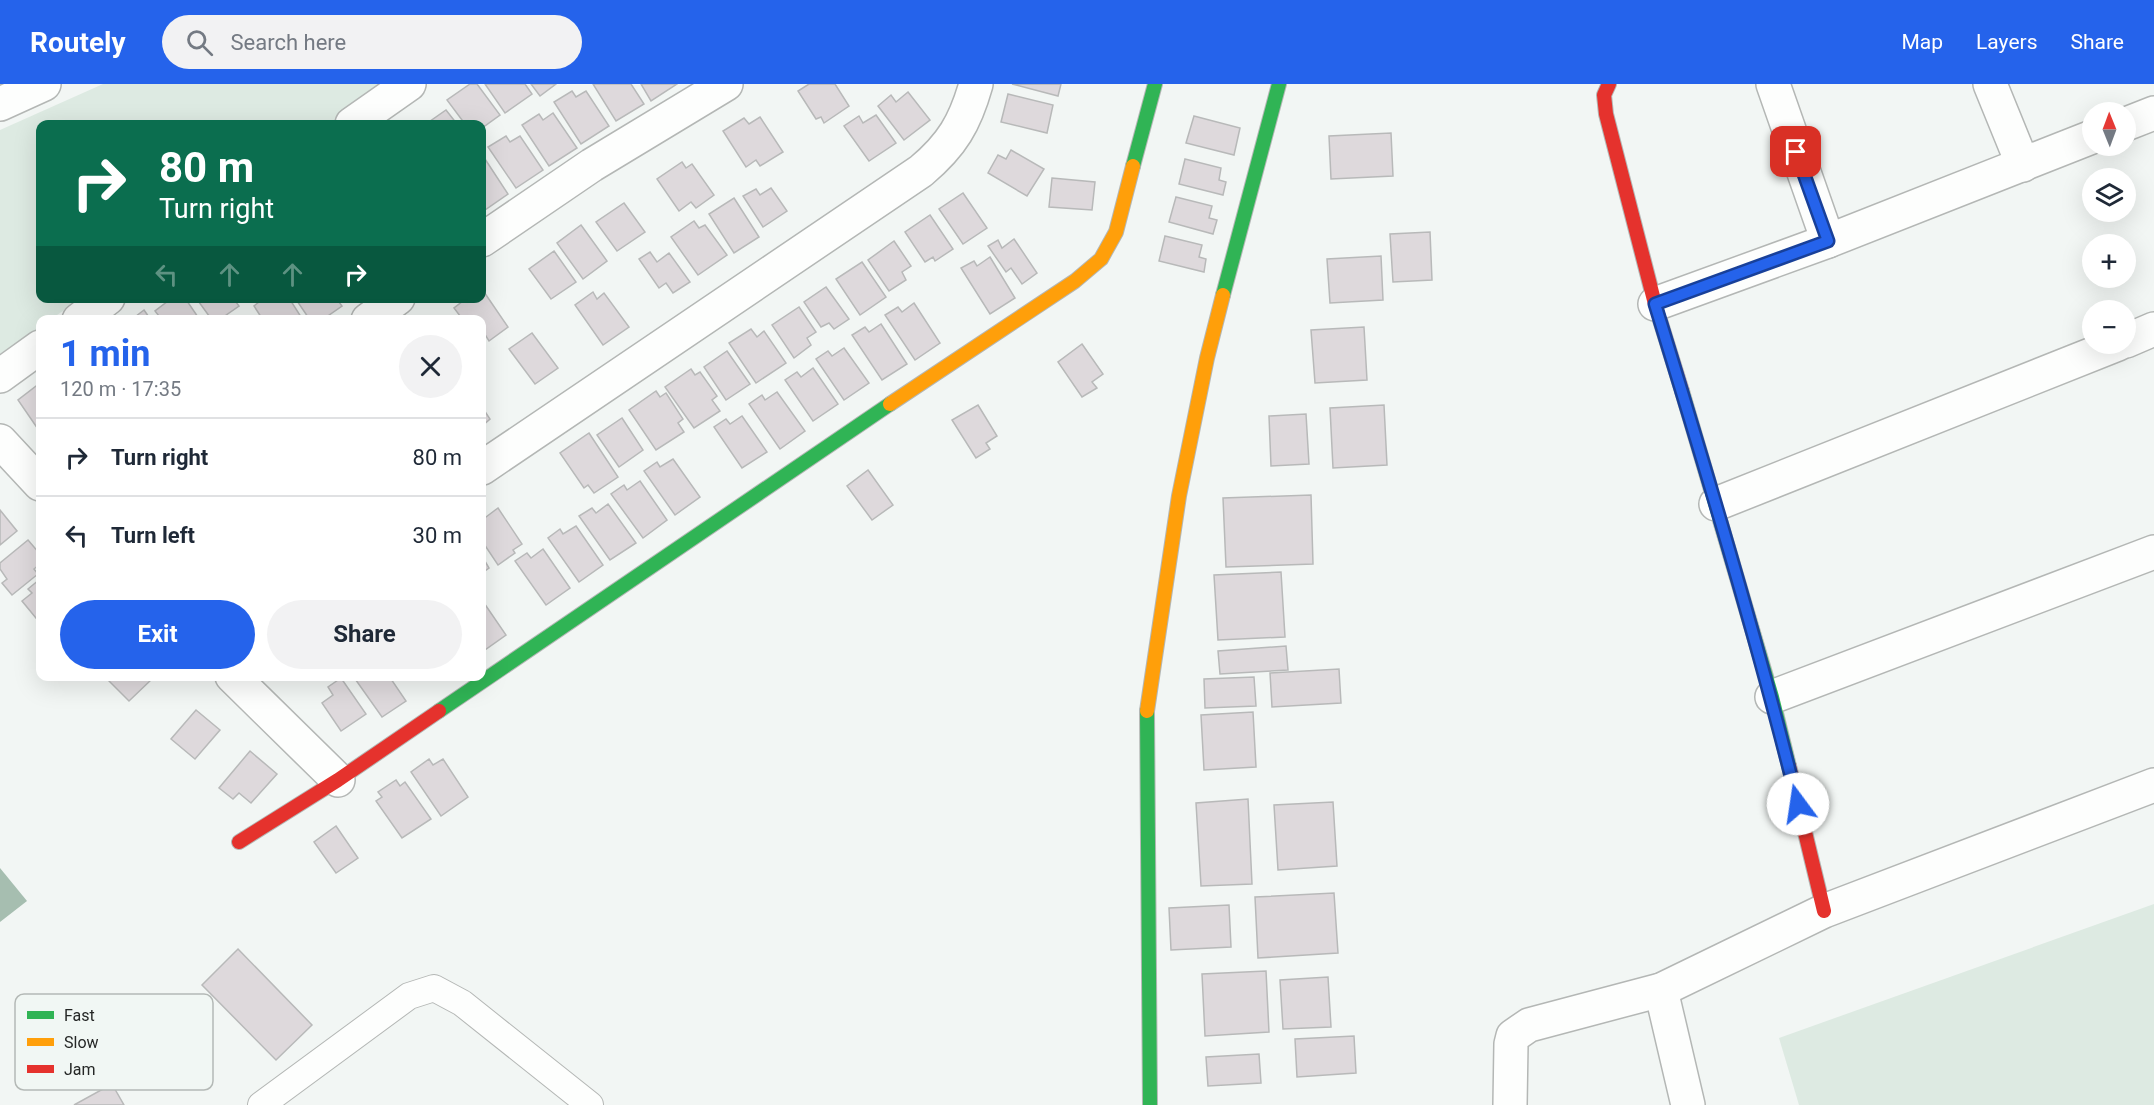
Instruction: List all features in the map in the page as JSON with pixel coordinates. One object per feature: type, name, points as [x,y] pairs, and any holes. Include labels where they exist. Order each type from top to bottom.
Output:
[{"type":"street","points":[[0,104],[44,84]]},
{"type":"street","points":[[358,120],[409,84]]},
{"type":"street","points":[[486,237],[592,165],[726,84]]},
{"type":"street","points":[[486,465],[921,171],[937,157],[958,132],[966,117],[976,84]]},
{"type":"street","points":[[486,679],[1091,268],[1110,245],[1116,232],[1155,84]]},
{"type":"street","points":[[1150,1105],[1147,711],[1179,496],[1195,414],[1207,358],[1279,84]]},
{"type":"street","points":[[1609,84],[1604,95],[1606,114],[1655,304],[1772,697],[1824,910]]},
{"type":"street","points":[[1773,84],[1828,241]]},
{"type":"street","points":[[1990,84],[2023,165]]},
{"type":"street","points":[[2136,120],[2154,113]]},
{"type":"street","points":[[1655,304],[1828,241],[2082,141]]},
{"type":"street","points":[[86,315],[101,303]]},
{"type":"street","points":[[375,315],[391,303]]},
{"type":"street","points":[[2136,337],[2154,329]]},
{"type":"street","points":[[0,376],[36,350]]},
{"type":"street","points":[[1716,504],[2093,354]]},
{"type":"street","points":[[0,441],[36,480]]},
{"type":"street","points":[[1772,697],[2154,552]]},
{"type":"street","points":[[237,681],[338,780]]},
{"type":"street","points":[[239,842],[338,780],[483,681]]},
{"type":"street","points":[[1510,1105],[1510,1044],[1513,1036],[1529,1025],[1661,990],[1824,910],[2154,784]]},
{"type":"street","points":[[1661,990],[1689,1105]]},
{"type":"lane","points":[[261,1105],[409,996],[434,988],[462,1003],[590,1105]]},
{"type":"shaded area","points":[[103,84],[386,84],[335,120],[36,120],[36,303],[75,303],[57,315],[36,315],[36,330],[0,354],[0,130]]},
{"type":"shaded area","points":[[0,868],[27,901],[0,922]]},
{"type":"shaded area","points":[[2154,904],[2154,1105],[1799,1105],[1779,1038]]},
{"type":"building","points":[[470,84],[477,84],[500,115],[486,125],[486,120],[462,120],[447,100]]},
{"type":"building","points":[[485,84],[525,84],[532,94],[505,113]]},
{"type":"building","points":[[531,84],[556,84],[540,96]]},
{"type":"building","points":[[593,84],[631,84],[644,104],[616,121]]},
{"type":"building","points":[[641,84],[677,84],[651,101]]},
{"type":"building","points":[[809,84],[835,84],[849,106],[824,123],[821,117],[816,119],[798,91]]},
{"type":"building","points":[[1012,84],[1061,84],[1058,96]]},
{"type":"building","points":[[572,91],[576,97],[586,91],[609,126],[581,144],[554,102]]},
{"type":"building","points":[[908,92],[930,120],[904,140],[878,106],[891,95],[896,102]]},
{"type":"building","points":[[1008,94],[1053,105],[1047,133],[1001,122]]},
{"type":"building","points":[[446,110],[454,120],[432,120]]},
{"type":"building","points":[[553,113],[577,148],[549,166],[522,125],[539,114],[543,120]]},
{"type":"building","points":[[876,115],[896,143],[869,161],[844,126],[859,116],[863,123]]},
{"type":"building","points":[[1194,116],[1240,128],[1234,155],[1186,143]]},
{"type":"building","points":[[760,117],[783,152],[760,166],[756,160],[746,167],[723,131],[744,118],[749,124]]},
{"type":"building","points":[[1391,133],[1393,176],[1331,179],[1329,136]]},
{"type":"building","points":[[506,136],[510,142],[520,136],[543,170],[516,188],[488,147]]},
{"type":"building","points":[[1011,150],[1044,169],[1027,196],[988,173],[998,155],[1006,159]]},
{"type":"building","points":[[1185,159],[1221,168],[1219,180],[1226,182],[1223,195],[1179,184]]},
{"type":"building","points":[[486,161],[508,194],[486,209]]},
{"type":"building","points":[[682,162],[686,168],[692,164],[714,195],[696,208],[691,202],[679,211],[657,179]]},
{"type":"building","points":[[1052,178],[1095,182],[1092,210],[1049,207]]},
{"type":"building","points":[[771,188],[787,211],[763,227],[743,196],[756,189],[760,195]]},
{"type":"building","points":[[963,193],[987,228],[963,244],[939,209]]},
{"type":"building","points":[[1176,197],[1212,206],[1209,218],[1217,220],[1213,234],[1169,222]]},
{"type":"building","points":[[734,198],[759,237],[734,253],[709,214]]},
{"type":"building","points":[[624,203],[645,232],[617,251],[596,222]]},
{"type":"building","points":[[930,215],[953,249],[935,261],[933,257],[925,262],[905,232]]},
{"type":"building","points":[[694,221],[699,228],[705,225],[727,255],[698,275],[671,237]]},
{"type":"building","points":[[581,225],[607,261],[583,279],[557,243]]},
{"type":"building","points":[[1430,232],[1432,280],[1393,282],[1390,234]]},
{"type":"building","points":[[1165,236],[1202,245],[1199,257],[1206,259],[1204,272],[1159,261]]},
{"type":"building","points":[[1014,239],[1037,273],[1022,284],[1011,268],[1006,272],[988,246],[998,240],[1002,248]]},
{"type":"building","points":[[894,241],[911,266],[902,272],[906,280],[889,291],[868,260]]},
{"type":"building","points":[[554,251],[576,282],[551,299],[529,269]]},
{"type":"building","points":[[650,252],[657,262],[669,253],[690,282],[673,293],[666,283],[659,288],[639,259]]},
{"type":"building","points":[[1381,256],[1383,300],[1330,303],[1327,259]]},
{"type":"building","points":[[990,257],[1015,298],[990,314],[961,268],[974,261],[977,266]]},
{"type":"building","points":[[862,262],[886,297],[860,315],[836,279]]},
{"type":"building","points":[[826,287],[849,319],[834,329],[829,323],[821,327],[804,302]]},
{"type":"building","points":[[593,292],[597,299],[604,293],[629,327],[603,345],[575,305]]},
{"type":"building","points":[[486,295],[508,327],[489,341],[486,336],[486,315],[459,315],[454,308],[460,303],[486,303]]},
{"type":"building","points":[[165,303],[188,303],[197,315],[158,315],[155,311]]},
{"type":"building","points":[[200,303],[237,303],[239,306],[226,315],[208,315]]},
{"type":"building","points":[[258,303],[292,303],[300,315],[260,315],[254,306]]},
{"type":"building","points":[[298,303],[340,303],[342,306],[329,315],[307,315]]},
{"type":"building","points":[[914,303],[940,343],[915,360],[885,315],[898,307],[902,312]]},
{"type":"building","points":[[799,307],[816,332],[807,338],[811,345],[794,358],[772,325]]},
{"type":"building","points":[[144,310],[148,315],[138,315]]},
{"type":"building","points":[[881,324],[907,364],[882,380],[852,335],[865,327],[869,332]]},
{"type":"building","points":[[1364,327],[1367,380],[1315,383],[1311,330]]},
{"type":"building","points":[[751,329],[757,337],[764,331],[786,363],[756,383],[729,343]]},
{"type":"building","points":[[532,333],[558,368],[535,384],[509,349]]},
{"type":"building","points":[[1082,344],[1103,374],[1092,382],[1097,388],[1082,397],[1058,362]]},
{"type":"building","points":[[844,348],[869,383],[844,400],[816,359],[828,351],[832,356]]},
{"type":"building","points":[[727,351],[750,384],[726,400],[704,367]]},
{"type":"building","points":[[813,368],[838,404],[813,421],[785,380],[797,372],[801,377]]},
{"type":"building","points":[[691,369],[695,375],[700,372],[717,396],[712,400],[720,411],[694,428],[665,387]]},
{"type":"building","points":[[36,386],[36,426],[18,400]]},
{"type":"building","points":[[656,391],[660,397],[666,393],[683,419],[678,423],[684,432],[656,450],[629,410]]},
{"type":"building","points":[[777,392],[805,431],[780,449],[749,404],[762,395],[765,400]]},
{"type":"building","points":[[978,405],[997,436],[986,443],[990,449],[976,458],[952,420]]},
{"type":"building","points":[[1384,405],[1387,465],[1333,468],[1330,408]]},
{"type":"building","points":[[1306,414],[1309,464],[1271,466],[1269,416]]},
{"type":"building","points":[[742,416],[767,452],[742,468],[714,427],[726,419],[730,424]]},
{"type":"building","points":[[622,418],[643,450],[619,467],[597,435]]},
{"type":"building","points":[[589,433],[618,477],[594,493],[588,485],[584,488],[560,453]]},
{"type":"building","points":[[673,459],[700,497],[675,515],[644,471],[657,462],[660,467]]},
{"type":"building","points":[[868,470],[893,505],[872,520],[847,486]]},
{"type":"building","points":[[640,481],[667,520],[643,538],[611,494],[624,485],[627,490]]},
{"type":"building","points":[[1311,495],[1313,564],[1226,567],[1223,498]]},
{"type":"building","points":[[608,504],[636,543],[610,560],[579,516],[592,508],[596,513]]},
{"type":"building","points":[[498,508],[522,544],[513,550],[515,553],[498,565],[486,547],[486,517]]},
{"type":"building","points":[[0,510],[17,531],[0,545]]},
{"type":"building","points":[[576,526],[603,565],[579,582],[548,538],[560,529],[563,534]]},
{"type":"building","points":[[28,540],[36,549],[36,567],[34,569],[36,576],[12,595],[2,583],[7,579],[0,569],[0,563]]},
{"type":"building","points":[[543,549],[570,588],[546,605],[515,561],[527,553],[531,558]]},
{"type":"building","points":[[1281,572],[1285,637],[1218,640],[1214,575]]},
{"type":"building","points":[[36,582],[36,618],[22,601],[32,593],[28,589]]},
{"type":"building","points":[[486,606],[506,635],[486,649]]},
{"type":"building","points":[[1286,646],[1288,670],[1220,674],[1218,651]]},
{"type":"building","points":[[1339,669],[1341,703],[1272,707],[1270,673]]},
{"type":"building","points":[[1254,677],[1256,706],[1205,708],[1204,679]]},
{"type":"building","points":[[109,681],[150,681],[129,701]]},
{"type":"building","points":[[337,681],[343,681],[366,714],[341,731],[322,703],[333,695],[328,687]]},
{"type":"building","points":[[357,681],[392,681],[406,701],[382,717]]},
{"type":"building","points":[[196,710],[220,730],[195,759],[171,739]]},
{"type":"building","points":[[1253,712],[1256,767],[1204,770],[1201,715]]},
{"type":"building","points":[[250,751],[277,774],[251,803],[239,793],[233,799],[219,788]]},
{"type":"building","points":[[429,759],[433,765],[443,759],[468,797],[441,816],[411,772]]},
{"type":"building","points":[[396,780],[400,786],[405,782],[431,819],[402,838],[376,801],[382,797],[378,792]]},
{"type":"building","points":[[1248,799],[1252,884],[1201,886],[1196,803]]},
{"type":"building","points":[[1333,802],[1337,866],[1278,870],[1274,805]]},
{"type":"building","points":[[336,826],[358,858],[336,873],[314,842]]},
{"type":"building","points":[[1334,893],[1338,953],[1258,958],[1255,897]]},
{"type":"building","points":[[1229,905],[1231,947],[1171,950],[1169,908]]},
{"type":"building","points":[[238,949],[312,1025],[276,1060],[202,985]]},
{"type":"building","points":[[1266,971],[1269,1032],[1205,1036],[1202,974]]},
{"type":"building","points":[[1328,977],[1331,1027],[1283,1029],[1280,980]]},
{"type":"building","points":[[1354,1036],[1356,1073],[1297,1077],[1295,1039]]},
{"type":"building","points":[[1259,1054],[1261,1083],[1208,1086],[1206,1057]]},
{"type":"building","points":[[101,1090],[115,1090],[124,1105],[74,1105]]},
{"type":"traffic: fast","points":[[1133,166],[1155,84]]},
{"type":"traffic: fast","points":[[1223,295],[1279,84]]},
{"type":"traffic: fast","points":[[1682,391],[1772,697],[1789,766]]},
{"type":"traffic: fast","points":[[486,679],[890,404]]},
{"type":"traffic: fast","points":[[439,711],[483,681]]},
{"type":"traffic: fast","points":[[1147,711],[1150,1105]]},
{"type":"traffic: slow","points":[[890,404],[1075,281],[1101,259],[1116,232],[1133,166]]},
{"type":"traffic: slow","points":[[1147,711],[1179,496],[1207,358],[1223,295]]},
{"type":"traffic: jam","points":[[1609,84],[1604,95],[1606,114],[1655,304],[1682,391]]},
{"type":"traffic: jam","points":[[239,842],[338,780],[439,711]]},
{"type":"traffic: jam","points":[[1789,766],[1824,911]]},
{"type":"route","points":[[1796,152],[1828,241],[1655,304],[1772,697],[1798,804]]}]
